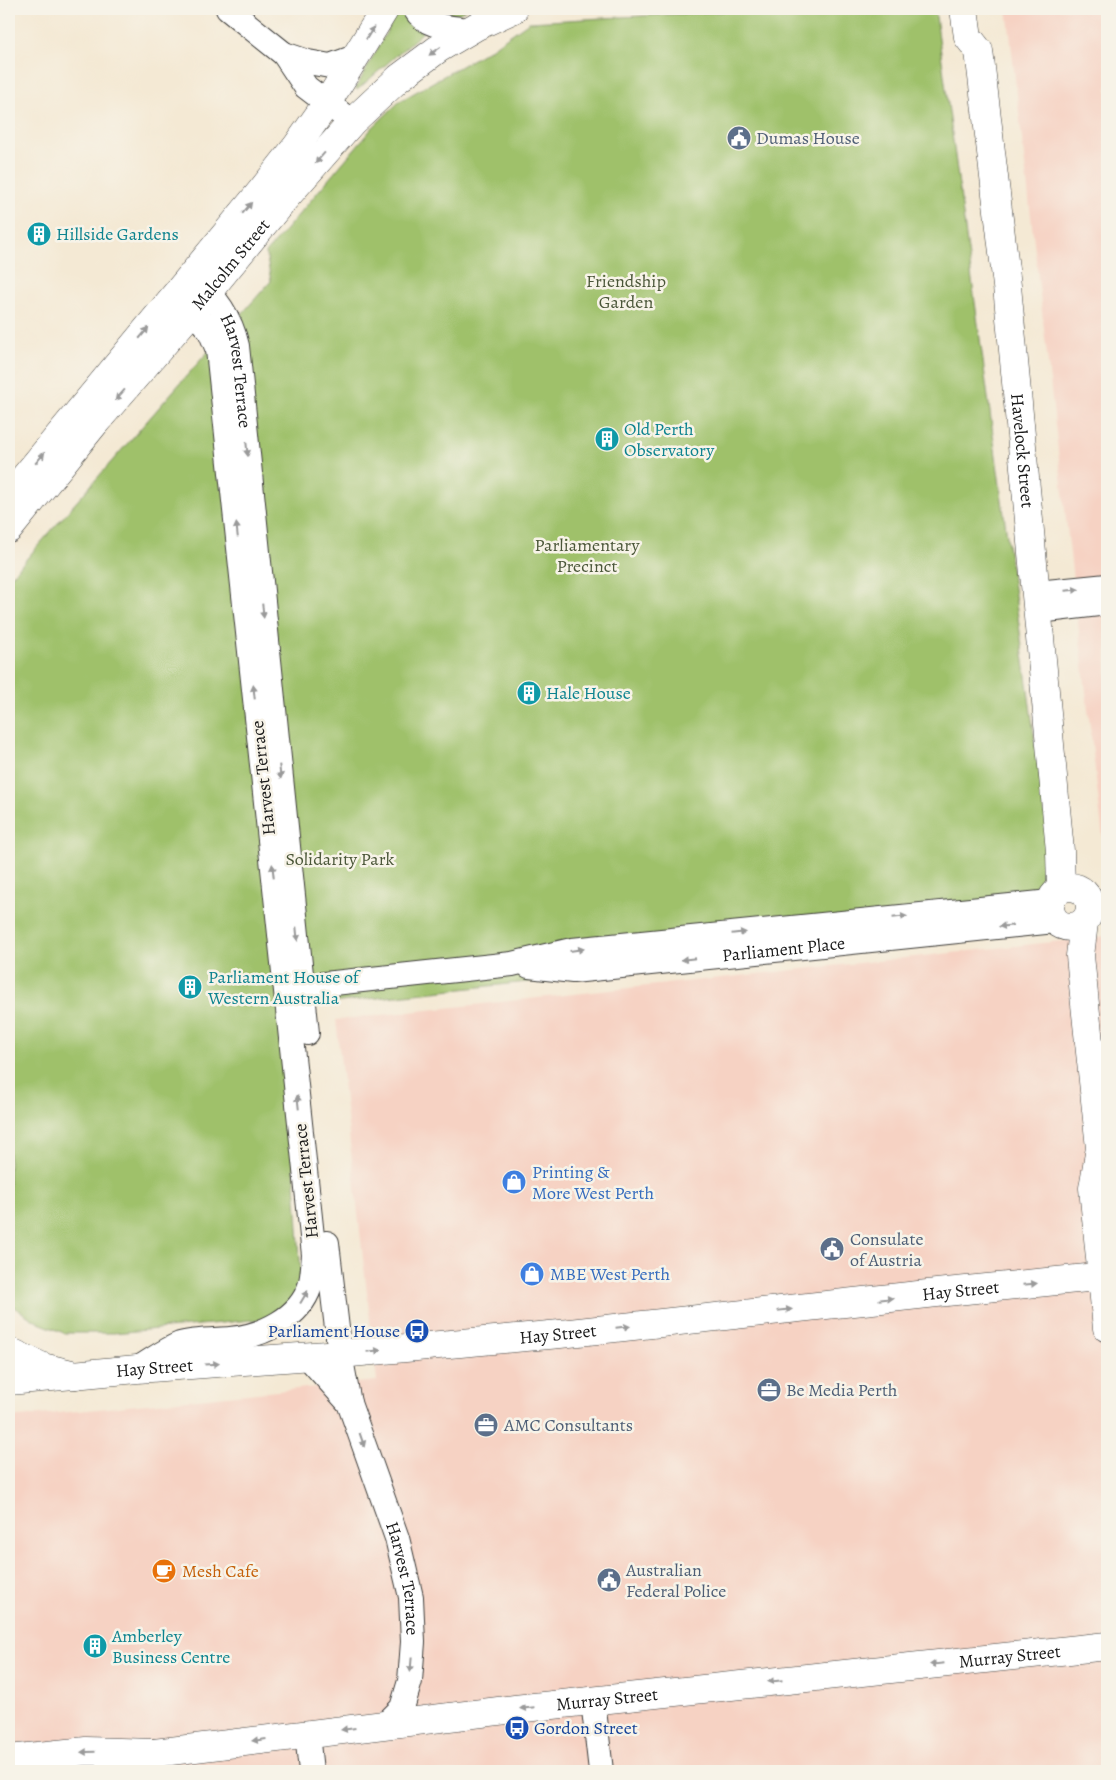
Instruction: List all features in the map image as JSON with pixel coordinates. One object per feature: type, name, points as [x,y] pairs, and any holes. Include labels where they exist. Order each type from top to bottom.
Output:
[{"type":"main road","name":"Malcolm Street","points":[[9,529],[95,423],[193,292],[262,190],[327,103],[386,9]]},
{"type":"main road","name":"Malcolm Street","points":[[9,496],[193,292],[281,202],[352,122],[399,78],[475,21],[514,9]]},
{"type":"main road","name":"Havelock Street","points":[[964,9],[968,37],[979,50]]},
{"type":"main road","name":"Havelock Street","points":[[983,9],[986,35],[979,50],[1004,251],[1066,908]]},
{"type":"main road","points":[[1066,908],[1080,956],[1104,1157],[1093,1188],[1104,1276],[1107,1328]]},
{"type":"main road","name":"Hay Street","points":[[9,1381],[137,1369],[308,1357],[570,1333],[1104,1276]]},
{"type":"main road","points":[[9,1351],[43,1367],[76,1375]]},
{"type":"main road","name":"Murray Street","points":[[113,1771],[154,1753],[386,1724],[1107,1646]]},
{"type":"main road","points":[[9,1759],[86,1751],[154,1753]]},
{"type":"street","points":[[228,9],[284,54],[306,87],[352,122]]},
{"type":"street","points":[[415,9],[418,14],[435,25],[475,21]]},
{"type":"street","points":[[284,54],[308,62],[330,66],[355,57]]},
{"type":"street","name":"Harvest Terrace","points":[[137,1369],[181,1343],[234,1339],[271,1327],[291,1314],[302,1301],[310,1286],[314,1255],[294,987],[237,346],[228,320],[193,292]]},
{"type":"street","points":[[1038,602],[1107,586]]},
{"type":"street","points":[[1038,602],[1107,603]]},
{"type":"street","name":"Parliament Place","points":[[294,987],[512,964],[574,971],[1066,908]]},
{"type":"street","name":"Harvest Terrace","points":[[294,987],[329,1274],[349,1403],[397,1538],[412,1597],[414,1642],[410,1681],[402,1708],[386,1724]]},
{"type":"street","name":"Harvest Terrace","points":[[308,1357],[349,1403]]},
{"type":"street","points":[[593,1701],[601,1771]]},
{"type":"street","points":[[307,1734],[311,1771]]},
{"type":"shaded area","points":[[1007,9],[1107,9],[1107,873]]},
{"type":"shaded area","points":[[1107,936],[1107,1771],[9,1771],[9,1418],[377,1381],[336,1020]]},
{"type":"green space","points":[[399,9],[407,9],[422,33],[357,90],[356,88]]},
{"type":"green space","points":[[423,9],[466,9],[454,16],[444,17]]},
{"type":"green space","name":"Parliamentary Precinct","points":[[771,9],[935,9],[1060,925],[284,1008],[302,1291],[274,1318],[114,1333],[64,1333],[39,1323],[9,1304],[9,579],[271,281],[266,253],[373,127],[400,101],[489,50],[529,22]]},
{"type":"place","name":"Dumas House","points":[[739,138]]},
{"type":"place","name":"Hillside Gardens","points":[[39,234]]},
{"type":"place","name":"Old Perth Observatory","points":[[607,439]]},
{"type":"place","name":"Hale House","points":[[529,693]]},
{"type":"place","name":"Parliament House of Western Australia","points":[[190,987]]},
{"type":"place","name":"Printing & More West Perth","points":[[514,1182]]},
{"type":"place","name":"Consulate of Austria","points":[[832,1249]]},
{"type":"place","name":"MBE West Perth","points":[[532,1274]]},
{"type":"place","name":"Parliament House","points":[[417,1331]]},
{"type":"place","name":"Be Media Perth","points":[[769,1390]]},
{"type":"place","name":"AMC Consultants","points":[[486,1425]]},
{"type":"place","name":"Mesh Cafe","points":[[164,1571]]},
{"type":"place","name":"Australian Federal Police","points":[[609,1580]]},
{"type":"place","name":"Amberley Business Centre","points":[[95,1646]]},
{"type":"place","name":"Gordon Street","points":[[517,1728]]},
{"type":"park label","name":"Friendship Garden","points":[[626,291]]},
{"type":"park label","name":"Solidarity Park","points":[[340,859]]}]
